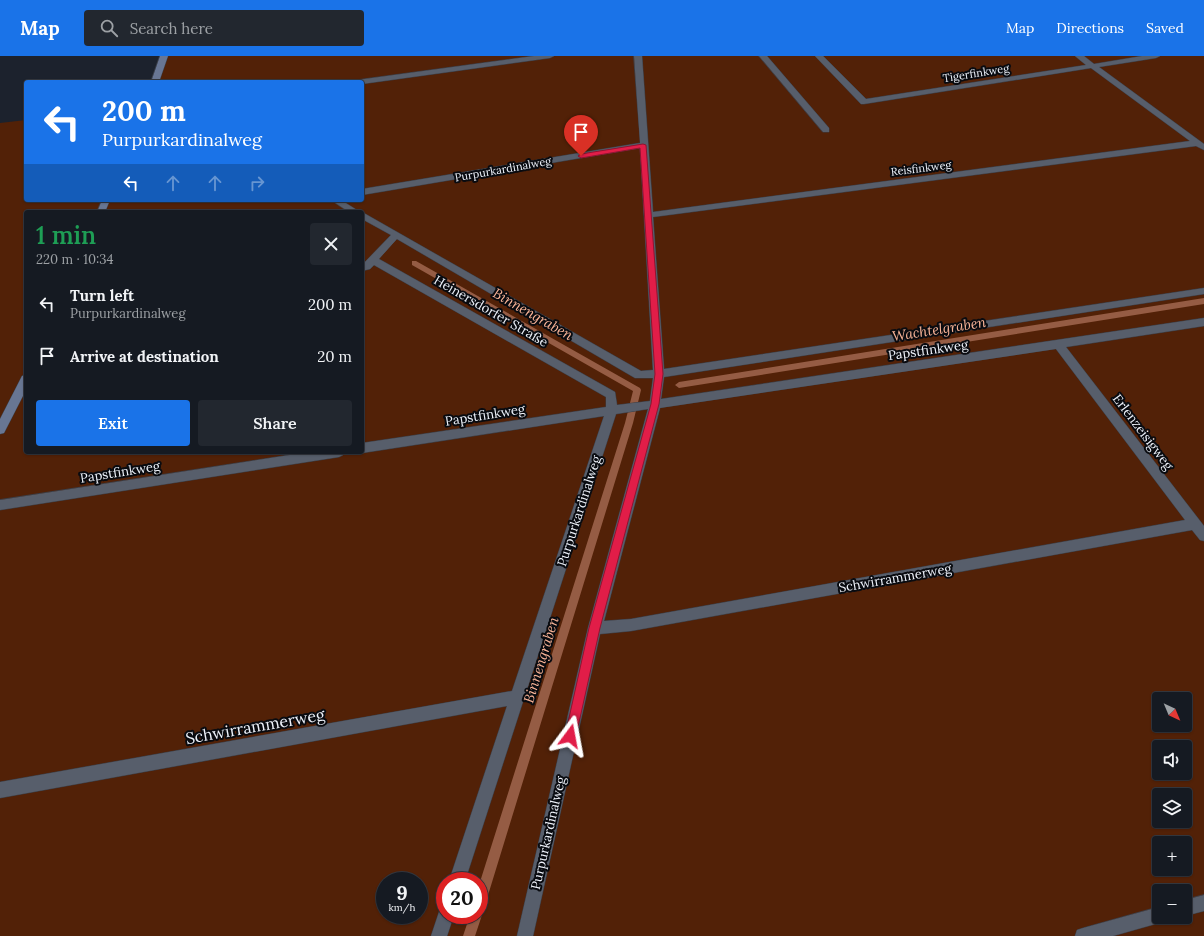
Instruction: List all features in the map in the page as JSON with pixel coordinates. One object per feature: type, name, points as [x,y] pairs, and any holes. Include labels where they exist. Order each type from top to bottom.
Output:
[{"type":"main road","points":[[156,80],[164,56]]},
{"type":"main road","points":[[0,430],[24,383]]},
{"type":"lane","points":[[364,81],[550,56]]},
{"type":"lane","name":"Purpurkardinalweg","points":[[525,936],[595,628],[659,374],[638,56]]},
{"type":"lane","points":[[763,56],[826,130]]},
{"type":"lane","name":"Tigerfinkweg","points":[[819,56],[864,102],[1156,56]]},
{"type":"lane","points":[[1079,56],[1200,145]]},
{"type":"lane","name":"Purpurkardinalweg","points":[[364,192],[643,145]]},
{"type":"lane","name":"Reisfinkweg","points":[[648,215],[1200,145]]},
{"type":"lane","points":[[338,202],[352,210]]},
{"type":"lane","name":"Heinersdorfer Straße","points":[[364,216],[639,375],[659,374]]},
{"type":"lane","points":[[364,268],[367,267],[396,235]]},
{"type":"lane","name":"Heinersdorfer Straße","points":[[373,260],[611,395],[619,409]]},
{"type":"lane","name":"Papstfinkweg","points":[[659,374],[1204,291]]},
{"type":"lane","name":"Papstfinkweg","points":[[650,405],[1059,345],[1204,322]]},
{"type":"lane","name":"Erlenzeisigweg","points":[[1059,345],[1204,536]]},
{"type":"lane","points":[[619,409],[650,405]]},
{"type":"lane","name":"Purpurkardinalweg","points":[[460,872],[517,697],[619,409]]},
{"type":"lane","name":"Papstfinkweg","points":[[364,448],[619,409]]},
{"type":"lane","name":"Papstfinkweg","points":[[0,505],[326,454]]},
{"type":"lane","name":"Schwirrammerweg","points":[[595,628],[631,626],[1195,524]]},
{"type":"lane","name":"Schwirrammerweg","points":[[0,790],[517,697]]},
{"type":"lane","points":[[1192,906],[1204,903]]},
{"type":"lane","points":[[1083,936],[1152,917]]},
{"type":"lane","points":[[439,936],[443,924]]},
{"type":"shaded area","points":[[164,56],[1204,56],[1204,936],[0,936],[0,123],[24,120],[24,202],[364,202],[364,80],[156,80]]},
{"type":"waterway","name":"Binnengraben","points":[[414,263],[637,390],[629,423],[488,876]]},
{"type":"waterway","name":"Wachtelgraben","points":[[679,385],[1204,301]]},
{"type":"waterway","name":"Binnengraben","points":[[469,936],[473,924]]},
{"type":"route","points":[[570,736],[595,628],[655,404],[659,374],[643,145],[581,156]]}]
